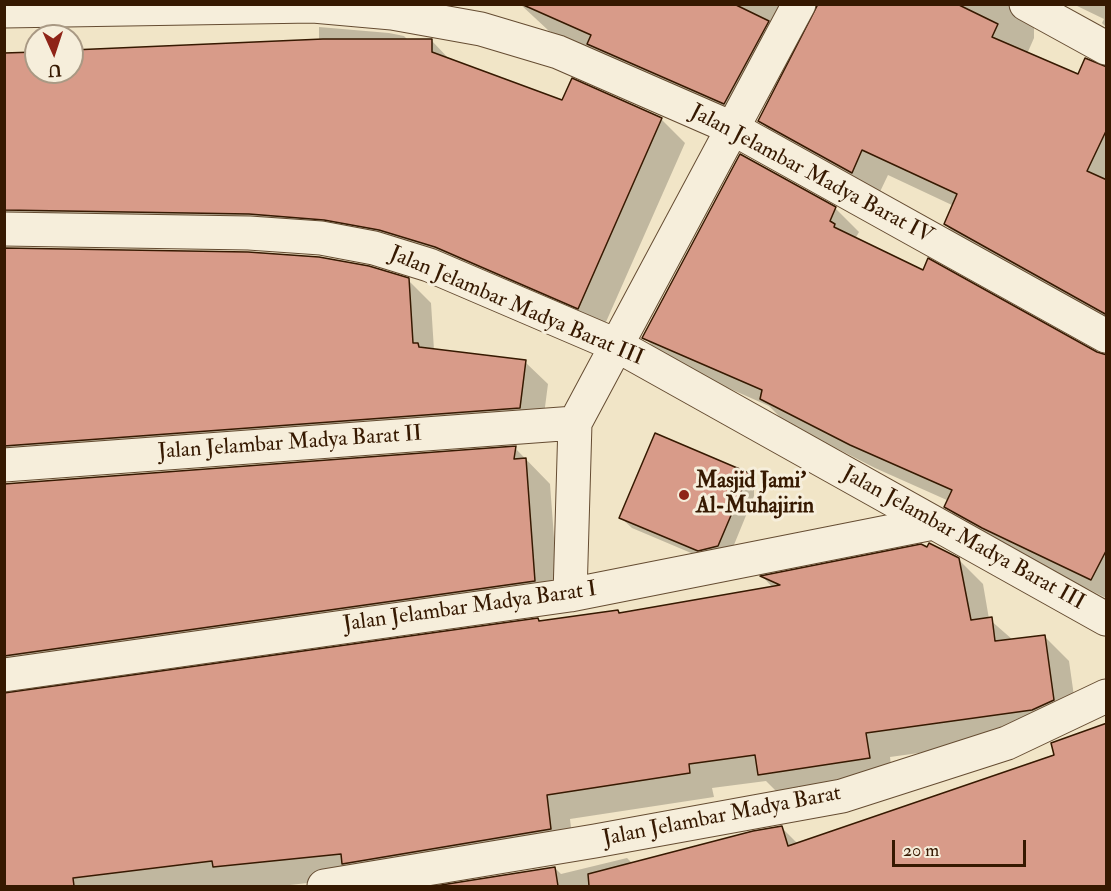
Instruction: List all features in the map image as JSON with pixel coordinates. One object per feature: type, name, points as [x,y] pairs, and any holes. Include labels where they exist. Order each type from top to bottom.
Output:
[{"type":"street","points":[[570,595],[575,423],[799,4]]},
{"type":"street","points":[[1026,4],[1107,48]]},
{"type":"street","name":"Jalan Jelambar Madya Barat IV","points":[[4,11],[314,6],[392,13],[481,29],[558,52],[732,128],[1107,336]]},
{"type":"street","name":"Jalan Jelambar Madya Barat III","points":[[4,229],[249,233],[347,242],[429,266],[618,346],[1107,619]]},
{"type":"street","name":"Jalan Jelambar Madya Barat II","points":[[4,465],[575,423]]},
{"type":"street","name":"Jalan Jelambar Madya Barat I","points":[[4,675],[570,595],[933,523]]},
{"type":"street","name":"Jalan Jelambar Madya Barat","points":[[324,886],[596,841],[842,796],[1007,743],[1107,696]]},
{"type":"building","points":[[521,4],[734,4],[769,21],[724,104],[587,44],[591,35]]},
{"type":"building","points":[[818,4],[957,4],[998,24],[992,37],[1078,74],[1085,58],[1107,67],[1107,129],[1087,171],[1107,180],[1107,315],[944,224],[957,194],[862,150],[852,173],[758,121]]},
{"type":"building","points":[[323,39],[432,39],[432,52],[562,100],[572,78],[662,118],[578,309],[435,247],[379,230],[324,220],[249,214],[4,210],[4,53],[24,52],[24,84],[84,84],[84,49]]},
{"type":"building","points":[[740,154],[836,207],[830,221],[835,224],[834,227],[923,270],[928,258],[1097,352],[1107,355],[1107,549],[1091,580],[982,528],[944,507],[952,490],[850,445],[760,399],[762,390],[642,338]]},
{"type":"building","points":[[4,248],[248,252],[319,257],[369,266],[409,278],[413,343],[418,343],[419,347],[526,360],[520,408],[4,446]]},
{"type":"building","name":"Masjid Jami' Al-Muhajirin","points":[[655,433],[749,473],[718,546],[698,551],[619,518]]},
{"type":"building","points":[[516,446],[514,459],[526,458],[535,581],[4,656],[4,484]]},
{"type":"building","points":[[929,543],[959,558],[971,620],[992,617],[995,641],[1045,635],[1054,700],[1032,710],[866,733],[870,758],[758,775],[755,755],[689,764],[690,773],[547,795],[551,829],[342,864],[341,854],[213,867],[212,861],[73,878],[74,886],[4,886],[4,693],[538,618],[539,621],[618,610],[619,613],[780,585],[760,576],[921,544],[927,547]]},
{"type":"building","points":[[1107,723],[1107,886],[589,886],[588,874],[753,831],[782,826],[788,846],[1054,755],[1051,743]]},
{"type":"building","points":[[555,867],[558,886],[435,886]]},
{"type":"place","name":"Masjid Jami' Al-Muhajirin","points":[[684,495]]}]
